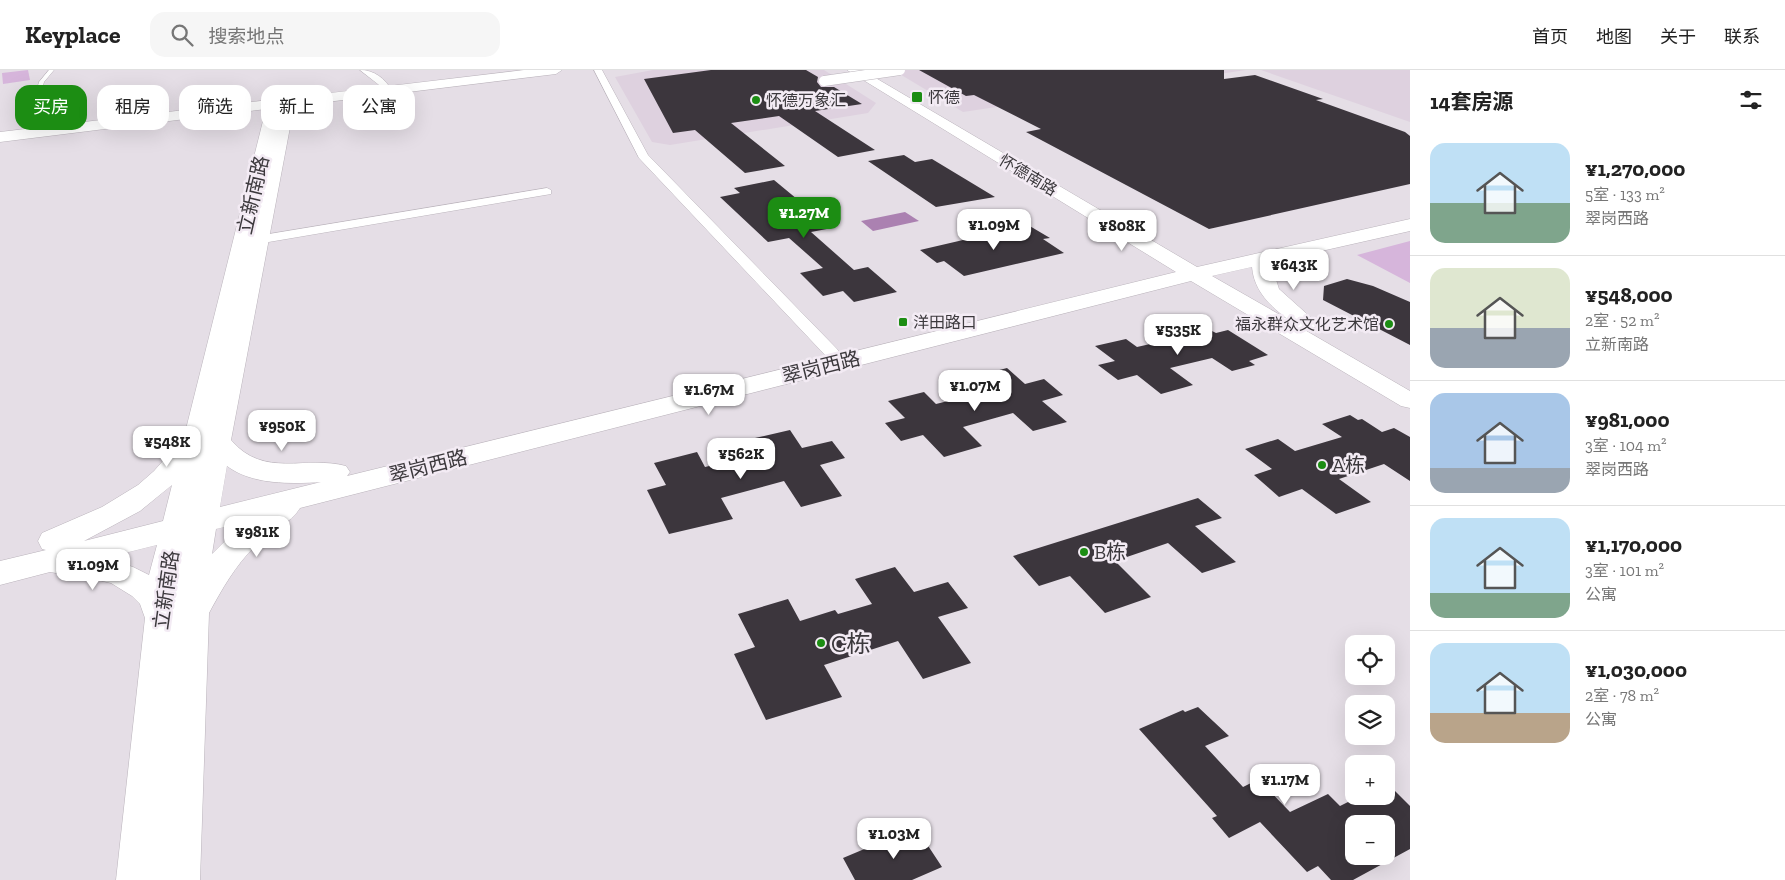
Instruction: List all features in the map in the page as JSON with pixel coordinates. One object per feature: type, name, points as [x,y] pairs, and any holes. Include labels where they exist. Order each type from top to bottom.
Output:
[{"type":"main road","points":[[397,85],[491,70]]},
{"type":"main road","points":[[405,85],[556,70]]},
{"type":"main road","name":"怀德南路","points":[[853,70],[1196,268],[1306,323],[1410,382]]},
{"type":"main road","name":"怀德南路","points":[[869,70],[1196,268],[1410,401]]},
{"type":"main road","points":[[0,128],[261,102]]},
{"type":"main road","points":[[0,137],[261,103]]},
{"type":"main road","name":"立新南路","points":[[138,880],[165,575],[191,516],[275,130]]},
{"type":"main road","name":"翠岗西路","points":[[0,554],[53,541],[313,494],[1410,214]]},
{"type":"main road","name":"翠岗西路","points":[[0,573],[336,472],[831,352],[1196,268],[1270,257],[1410,225]]},
{"type":"main road","points":[[1270,257],[1262,266],[1262,279],[1270,292],[1284,306],[1306,323]]},
{"type":"main road","points":[[53,541],[92,527],[145,494],[183,456],[207,439],[225,454],[257,469],[307,474],[336,472]]},
{"type":"main road","points":[[193,613],[207,584],[225,559],[245,537],[285,508],[313,494]]},
{"type":"main road","name":"立新南路","points":[[179,880],[195,567],[191,516]]},
{"type":"main road","points":[[30,565],[62,564],[91,567],[118,573],[137,582],[153,597],[161,618]]},
{"type":"street","points":[[364,70],[383,85]]},
{"type":"street","points":[[598,70],[643,156],[831,352]]},
{"type":"street","points":[[824,81],[900,70]]},
{"type":"street","points":[[250,241],[548,192]]},
{"type":"lane","points":[[40,85],[52,70]]},
{"type":"shaded area","points":[[28,70],[30,80],[3,84],[2,73]]},
{"type":"shaded area","name":"怀德万象汇","points":[[653,70],[824,70],[876,103],[868,113],[670,145],[652,142],[615,77]]},
{"type":"shaded area","points":[[893,70],[1246,70],[963,112]]},
{"type":"shaded area","points":[[1261,70],[1410,70],[1410,122]]},
{"type":"shaded area","points":[[905,212],[919,221],[873,231],[861,221]]},
{"type":"shaded area","points":[[1410,241],[1410,283],[1357,255]]},
{"type":"building","name":"怀德万象汇","points":[[711,70],[806,70],[818,77],[817,82],[821,87],[834,87],[862,104],[815,111],[875,150],[838,157],[779,116],[731,123],[785,166],[745,173],[695,130],[673,133],[644,79]]},
{"type":"building","points":[[919,70],[1224,70],[1224,79],[1255,75],[1323,99],[1316,100],[1405,132],[1410,136],[1410,184],[1209,229],[1026,132],[1041,129],[974,95],[966,96]]},
{"type":"building","points":[[904,155],[915,162],[932,159],[995,197],[936,207],[868,161]]},
{"type":"building","points":[[774,180],[832,228],[811,232],[854,270],[868,267],[897,292],[854,302],[843,291],[823,296],[800,273],[823,268],[789,238],[768,242],[720,197],[740,193],[734,188]]},
{"type":"building","points":[[1028,225],[1050,238],[1043,239],[1064,253],[964,276],[944,261],[937,263],[920,250]]},
{"type":"building","name":"福永群众文化艺术馆","points":[[1347,279],[1373,286],[1410,302],[1410,345],[1323,300],[1324,286]]},
{"type":"building","points":[[1192,321],[1216,333],[1228,330],[1268,355],[1249,361],[1255,365],[1232,371],[1212,358],[1170,368],[1193,385],[1161,394],[1137,375],[1118,380],[1098,365],[1115,361],[1095,346],[1126,339],[1137,347],[1181,337],[1166,328]]},
{"type":"building","points":[[1007,368],[1025,384],[1044,379],[1063,395],[1042,401],[1067,422],[1033,431],[1013,413],[963,427],[982,446],[944,457],[923,435],[901,441],[885,423],[905,418],[888,401],[924,392],[936,404],[988,391],[973,377]]},
{"type":"building","name":"A栋","points":[[1350,415],[1358,420],[1362,419],[1382,432],[1394,428],[1410,437],[1410,481],[1384,464],[1339,479],[1371,502],[1336,514],[1302,489],[1279,497],[1254,475],[1272,469],[1245,449],[1278,439],[1295,451],[1342,437],[1322,424]]},
{"type":"building","points":[[790,430],[802,448],[832,441],[845,458],[820,465],[842,496],[801,507],[784,481],[721,498],[733,519],[669,534],[647,490],[666,485],[654,463],[697,452],[705,467],[764,453],[755,438]]},
{"type":"building","name":"B栋","points":[[1198,498],[1222,518],[1195,526],[1236,562],[1202,573],[1168,543],[1115,561],[1151,597],[1105,613],[1070,576],[1039,586],[1013,556]]},
{"type":"building","name":"C栋","points":[[895,567],[914,592],[948,582],[968,608],[938,617],[971,663],[923,679],[898,641],[824,665],[842,697],[766,720],[734,654],[755,647],[738,614],[788,599],[800,621],[835,610],[838,614],[872,604],[855,579]]},
{"type":"building","points":[[1198,707],[1229,736],[1205,746],[1243,787],[1253,782],[1262,791],[1267,788],[1290,812],[1328,794],[1340,806],[1345,804],[1395,805],[1395,791],[1410,806],[1410,849],[1395,857],[1395,815],[1345,815],[1345,865],[1381,865],[1353,880],[1331,880],[1318,866],[1307,872],[1260,822],[1229,838],[1212,818],[1217,816],[1139,729],[1183,710],[1185,712]]},
{"type":"building","points":[[917,829],[942,867],[912,880],[855,880],[843,858],[900,834],[901,836]]},
{"type":"place","name":"怀德","points":[[917,97]]},
{"type":"place","name":"怀德万象汇","points":[[756,100]]},
{"type":"place","name":"洋田路口","points":[[903,322]]},
{"type":"place","name":"福永群众文化艺术馆","points":[[1389,324]]},
{"type":"place","name":"A栋","points":[[1322,465]]},
{"type":"place","name":"B栋","points":[[1084,552]]},
{"type":"place","name":"C栋","points":[[821,643]]}]
